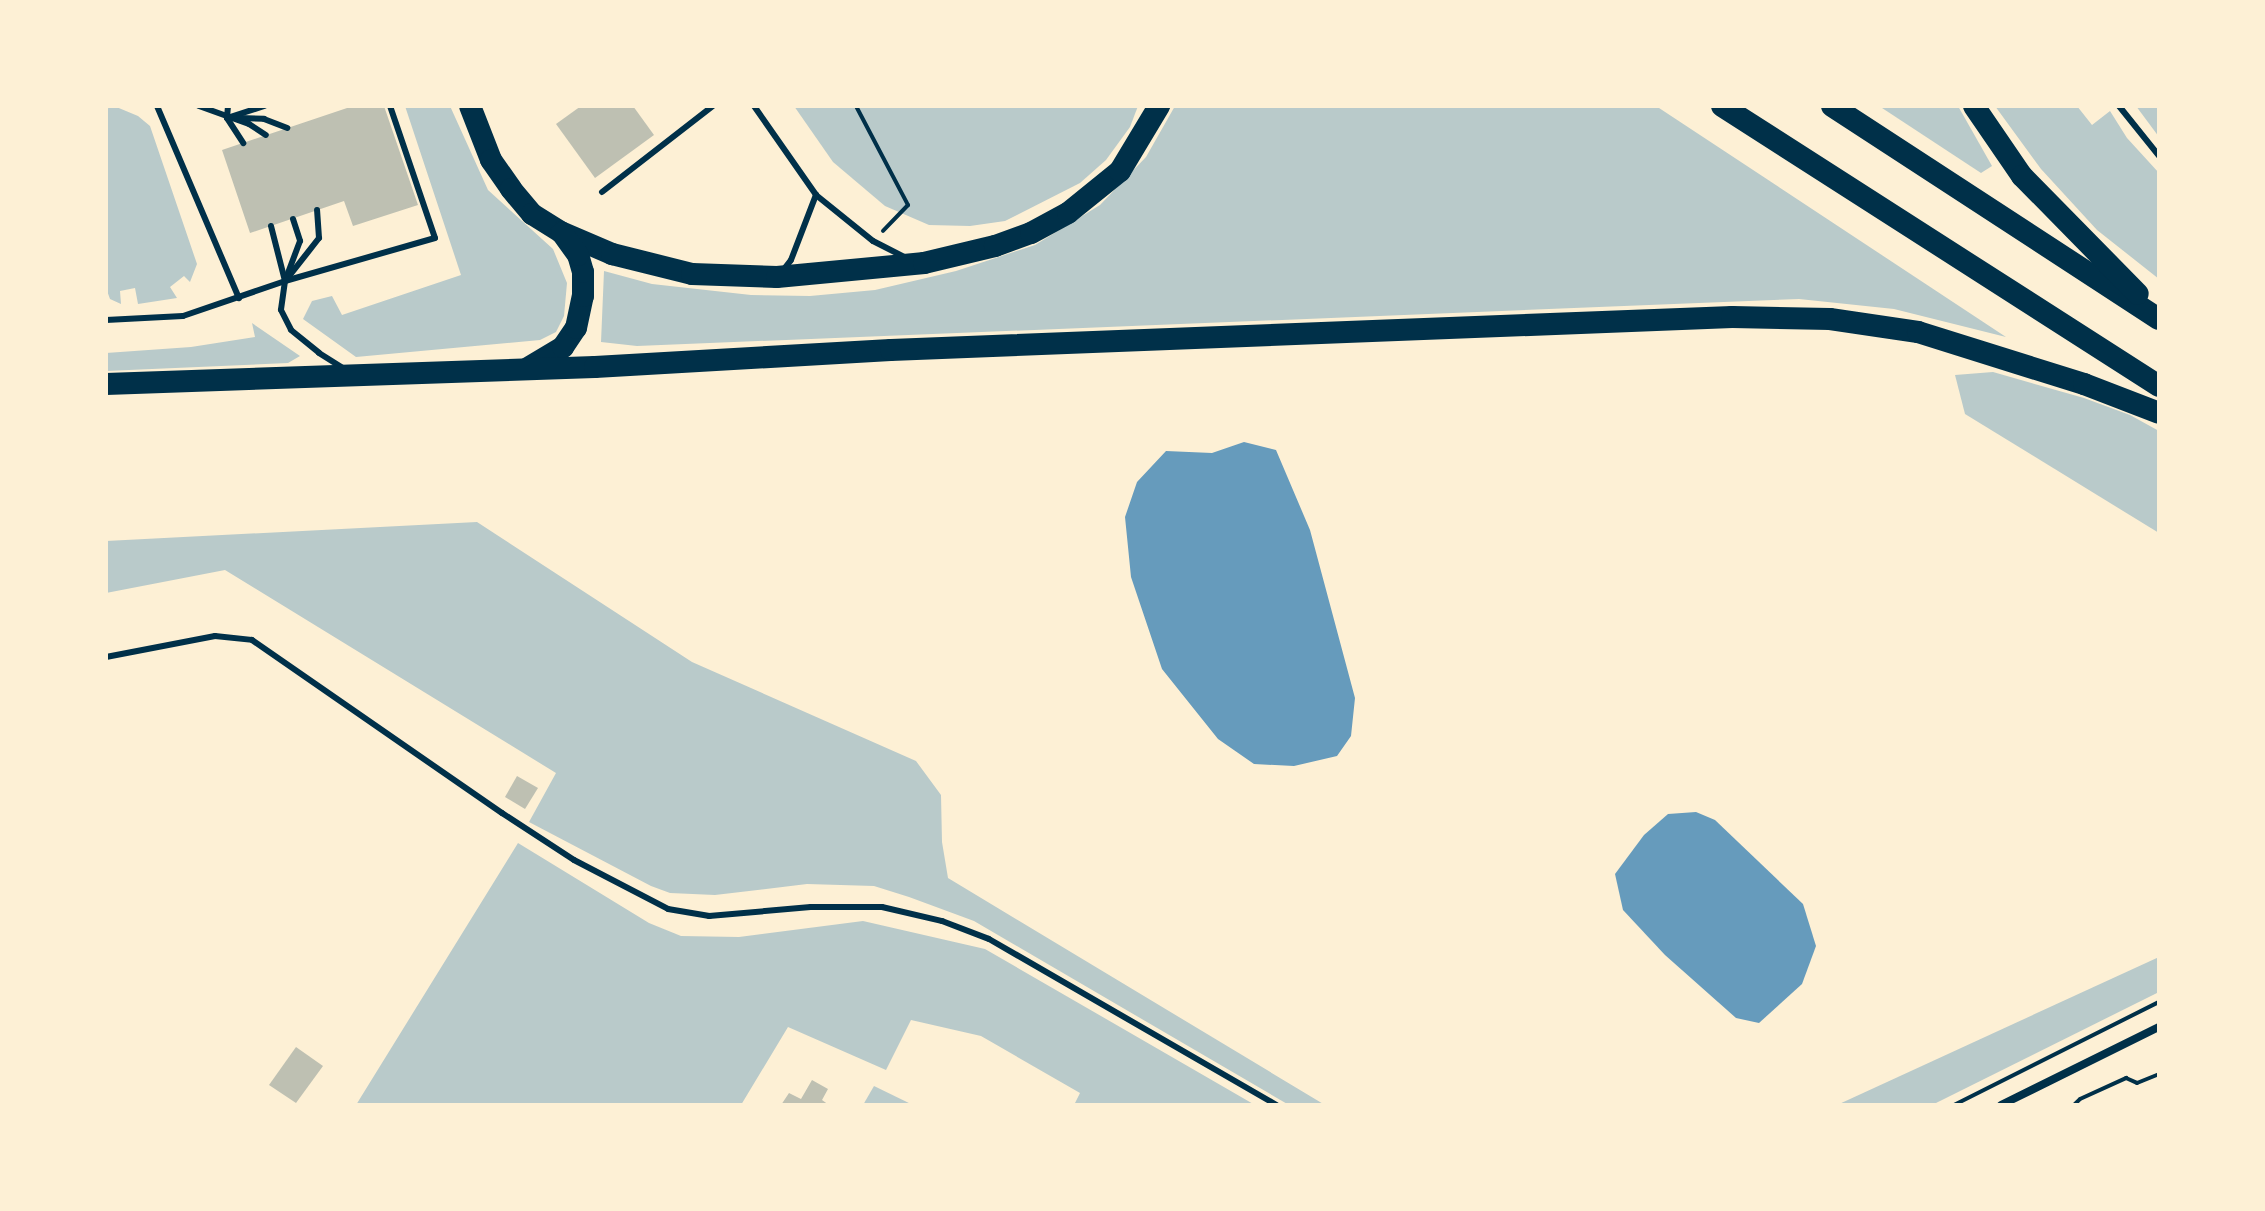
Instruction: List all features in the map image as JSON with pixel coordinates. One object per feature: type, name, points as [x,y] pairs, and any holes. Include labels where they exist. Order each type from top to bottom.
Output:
[{"type":"highway","points":[[470,106],[491,160],[511,189],[532,214],[561,232],[612,254],[692,274],[777,277],[924,263],[995,246],[1068,213],[1120,171],[1159,106]]},
{"type":"highway","points":[[1722,106],[2159,386]]},
{"type":"highway","points":[[1832,106],[2159,317]]},
{"type":"highway","points":[[1974,106],[2022,176],[2159,317]]},
{"type":"highway","points":[[527,369],[563,347],[576,328],[583,296],[583,272],[578,255],[561,232]]},
{"type":"highway","points":[[106,384],[527,369],[1374,329],[1732,317],[1816,318],[1918,332],[2084,384],[2159,413]]},
{"type":"street","points":[[2001,1105],[2159,1027]]},
{"type":"lane","points":[[157,106],[239,298]]},
{"type":"lane","points":[[199,106],[249,124],[266,135]]},
{"type":"lane","points":[[228,106],[227,118],[243,143]]},
{"type":"lane","points":[[227,118],[265,106]]},
{"type":"lane","points":[[106,320],[183,316],[285,281],[435,238],[390,106]]},
{"type":"lane","points":[[602,192],[713,106]]},
{"type":"lane","points":[[754,106],[816,195],[873,241],[924,263]]},
{"type":"lane","points":[[2119,106],[2159,156]]},
{"type":"lane","points":[[227,118],[264,119],[287,128]]},
{"type":"lane","points":[[777,277],[791,260],[816,195]]},
{"type":"lane","points":[[285,281],[319,238],[317,210]]},
{"type":"lane","points":[[293,219],[300,241],[285,281],[281,310],[291,330],[319,353],[355,375]]},
{"type":"lane","points":[[271,226],[285,281]]},
{"type":"lane","points":[[106,657],[215,636],[252,640],[574,860],[668,909],[709,916],[811,907],[882,907],[942,921],[989,939],[1277,1105]]},
{"type":"path","points":[[856,106],[908,205],[873,241]]},
{"type":"path","points":[[1954,1105],[2159,1002]]},
{"type":"path","points":[[2074,1105],[2080,1099],[2126,1078],[2137,1083],[2159,1074]]},
{"type":"shaded area","points":[[114,106],[138,116],[150,126],[197,264],[190,282],[184,276],[170,287],[177,298],[138,304],[135,288],[120,291],[121,304],[110,299],[106,288],[106,109]]},
{"type":"shaded area","points":[[405,106],[450,106],[488,190],[553,249],[567,283],[564,316],[556,332],[540,340],[356,357],[303,319],[312,301],[332,296],[342,315],[461,275]]},
{"type":"shaded area","points":[[794,106],[1138,106],[1130,127],[1106,160],[1080,183],[1005,221],[970,226],[929,225],[885,206],[833,162]]},
{"type":"shaded area","points":[[1175,106],[1656,106],[2006,337],[1894,309],[1799,299],[637,346],[601,342],[604,271],[652,284],[751,295],[810,296],[875,290],[956,271],[1035,245],[1100,205],[1146,157]]},
{"type":"shaded area","points":[[1879,106],[1958,106],[1992,166],[1981,173]]},
{"type":"shaded area","points":[[1995,106],[2077,106],[2092,125],[2110,111],[2127,138],[2159,173],[2159,279],[2097,230],[2041,169]]},
{"type":"shaded area","points":[[2136,106],[2159,106],[2159,137]]},
{"type":"shaded area","points":[[252,323],[300,356],[288,363],[106,371],[106,353],[191,347],[255,337]]},
{"type":"shaded area","points":[[1993,372],[2084,398],[2130,415],[2159,431],[2159,533],[1965,414],[1955,375]]},
{"type":"shaded area","points":[[477,522],[692,662],[916,761],[941,795],[942,842],[948,878],[1325,1105],[1289,1105],[974,921],[909,897],[874,886],[807,884],[715,895],[670,893],[651,886],[529,822],[556,773],[225,570],[106,593],[106,541]]},
{"type":"shaded area","points":[[518,843],[649,923],[681,936],[739,937],[863,921],[985,949],[1255,1105],[1074,1105],[1080,1093],[981,1036],[911,1020],[886,1070],[788,1027],[741,1105],[356,1105]]},
{"type":"shaded area","points":[[2159,957],[2159,992],[1932,1105],[1837,1105]]},
{"type":"shaded area","points":[[874,1086],[913,1105],[863,1105]]},
{"type":"water","points":[[1244,442],[1276,450],[1310,530],[1355,698],[1351,736],[1337,756],[1294,766],[1254,764],[1218,739],[1162,669],[1131,577],[1125,517],[1137,482],[1166,451],[1212,453]]},
{"type":"water","points":[[1696,812],[1715,820],[1803,904],[1816,946],[1802,984],[1759,1023],[1736,1018],[1665,955],[1623,910],[1615,874],[1644,835],[1668,814]]},
{"type":"building","points":[[353,106],[384,106],[418,205],[353,226],[344,201],[250,233],[222,150]]},
{"type":"building","points":[[581,106],[633,106],[654,135],[595,178],[556,124]]},
{"type":"building","points":[[517,776],[538,788],[525,809],[505,797]]},
{"type":"building","points":[[296,1047],[323,1066],[296,1103],[269,1085]]},
{"type":"building","points":[[812,1080],[828,1089],[822,1100],[829,1105],[781,1105],[789,1093],[801,1099]]}]
